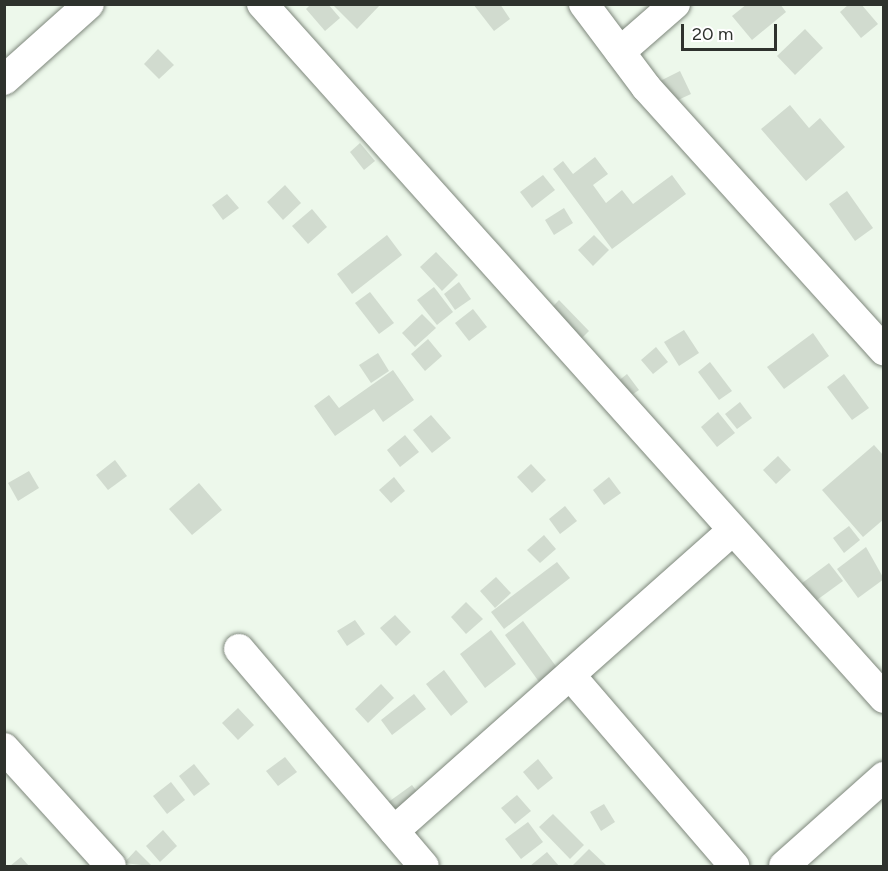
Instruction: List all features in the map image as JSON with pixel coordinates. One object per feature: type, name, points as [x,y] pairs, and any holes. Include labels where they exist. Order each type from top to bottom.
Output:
[{"type":"street","points":[[4,80],[89,4]]},
{"type":"street","points":[[262,4],[884,698]]},
{"type":"street","points":[[585,4],[620,52],[884,350]]},
{"type":"street","points":[[620,52],[675,4]]},
{"type":"street","points":[[394,831],[733,530]]},
{"type":"street","points":[[239,649],[424,867]]},
{"type":"street","points":[[570,675],[734,867]]},
{"type":"street","points":[[4,748],[111,867]]},
{"type":"street","points":[[784,867],[884,777]]},
{"type":"building","points":[[311,4],[328,4],[340,18],[325,31],[306,9]]},
{"type":"building","points":[[332,4],[381,4],[357,29]]},
{"type":"building","points":[[473,4],[500,4],[510,19],[494,31]]},
{"type":"building","points":[[747,4],[780,4],[786,12],[752,40],[732,16]]},
{"type":"building","points":[[849,4],[861,4],[878,24],[861,38],[840,12]]},
{"type":"building","points":[[805,29],[823,48],[795,75],[777,56]]},
{"type":"building","points":[[158,49],[174,65],[159,79],[144,64]]},
{"type":"building","points":[[680,71],[691,94],[667,105],[656,83]]},
{"type":"building","points":[[790,105],[809,128],[820,118],[845,147],[806,181],[761,129]]},
{"type":"building","points":[[360,143],[375,161],[364,170],[350,152]]},
{"type":"building","points":[[595,157],[608,174],[593,185],[606,203],[622,190],[633,204],[672,175],[686,194],[612,249],[553,169],[563,161],[573,174]]},
{"type":"building","points":[[543,175],[555,190],[532,208],[520,192]]},
{"type":"building","points":[[285,185],[301,203],[283,220],[267,202]]},
{"type":"building","points":[[847,191],[873,228],[855,241],[829,204]]},
{"type":"building","points":[[227,194],[239,208],[223,220],[212,205]]},
{"type":"building","points":[[564,208],[573,223],[554,235],[545,220]]},
{"type":"building","points":[[312,209],[327,227],[308,244],[292,226]]},
{"type":"building","points":[[387,235],[402,255],[352,294],[337,274]]},
{"type":"building","points":[[594,235],[609,250],[593,266],[578,250]]},
{"type":"building","points":[[436,252],[458,275],[442,291],[420,267]]},
{"type":"building","points":[[459,282],[471,299],[455,310],[444,294]]},
{"type":"building","points":[[434,287],[453,312],[437,325],[417,300]]},
{"type":"building","points":[[370,292],[394,323],[379,334],[355,303]]},
{"type":"building","points":[[559,300],[589,331],[574,346],[545,315]]},
{"type":"building","points":[[473,309],[487,327],[469,341],[455,323]]},
{"type":"building","points":[[422,314],[436,328],[415,347],[402,333]]},
{"type":"building","points":[[684,330],[699,353],[679,366],[664,342]]},
{"type":"building","points":[[813,333],[829,356],[784,389],[767,367]]},
{"type":"building","points":[[428,339],[442,356],[425,371],[411,354]]},
{"type":"building","points":[[656,347],[668,362],[653,374],[641,360]]},
{"type":"building","points":[[378,353],[389,371],[371,383],[359,365]]},
{"type":"building","points":[[710,362],[732,391],[719,400],[698,372]]},
{"type":"building","points":[[393,370],[414,400],[383,422],[374,409],[335,436],[314,406],[329,395],[339,408]]},
{"type":"building","points":[[627,374],[639,390],[623,401],[612,386]]},
{"type":"building","points":[[844,374],[869,408],[852,420],[827,387]]},
{"type":"building","points":[[740,402],[752,418],[737,429],[725,414]]},
{"type":"building","points":[[718,412],[735,433],[717,447],[701,427]]},
{"type":"building","points":[[431,415],[451,438],[432,453],[413,430]]},
{"type":"building","points":[[405,435],[419,452],[400,467],[387,450]]},
{"type":"building","points":[[874,445],[884,456],[884,519],[863,537],[822,490]]},
{"type":"building","points":[[778,456],[791,470],[776,484],[763,470]]},
{"type":"building","points":[[115,460],[127,476],[108,490],[96,475]]},
{"type":"building","points":[[531,464],[546,480],[532,493],[517,477]]},
{"type":"building","points":[[29,471],[39,488],[18,501],[8,483]]},
{"type":"building","points":[[394,477],[405,491],[391,503],[379,490]]},
{"type":"building","points":[[609,477],[621,493],[604,505],[593,490]]},
{"type":"building","points":[[199,483],[222,510],[192,535],[169,509]]},
{"type":"building","points":[[565,506],[577,521],[560,534],[549,519]]},
{"type":"building","points":[[849,526],[860,540],[844,553],[833,538]]},
{"type":"building","points":[[544,535],[556,549],[540,563],[527,550]]},
{"type":"building","points":[[866,547],[884,579],[858,598],[837,569]]},
{"type":"building","points":[[557,562],[570,578],[504,629],[491,612]]},
{"type":"building","points":[[829,563],[843,581],[799,613],[786,595]]},
{"type":"building","points":[[496,577],[511,593],[495,608],[480,591]]},
{"type":"building","points":[[466,602],[483,619],[466,634],[451,617]]},
{"type":"building","points":[[395,615],[411,632],[396,646],[380,628]]},
{"type":"building","points":[[355,620],[365,634],[347,646],[337,631]]},
{"type":"building","points":[[523,621],[563,676],[545,690],[505,635]]},
{"type":"building","points":[[491,630],[516,664],[485,688],[460,654]]},
{"type":"building","points":[[444,670],[468,702],[451,716],[426,684]]},
{"type":"building","points":[[381,684],[394,698],[368,723],[355,709]]},
{"type":"building","points":[[414,694],[426,709],[392,735],[381,720]]},
{"type":"building","points":[[238,708],[254,725],[238,740],[222,723]]},
{"type":"building","points":[[285,757],[297,772],[278,786],[266,771]]},
{"type":"building","points":[[538,759],[553,778],[538,790],[523,772]]},
{"type":"building","points":[[194,764],[210,784],[194,796],[179,776]]},
{"type":"building","points":[[171,782],[185,800],[167,814],[153,796]]},
{"type":"building","points":[[412,785],[424,801],[399,819],[387,803]]},
{"type":"building","points":[[517,795],[531,811],[515,824],[501,808]]},
{"type":"building","points":[[604,804],[615,822],[601,831],[590,812]]},
{"type":"building","points":[[553,814],[584,845],[570,859],[539,827]]},
{"type":"building","points":[[528,822],[543,842],[521,859],[505,839]]},
{"type":"building","points":[[163,830],[177,846],[160,862],[146,846]]},
{"type":"building","points":[[589,849],[607,866],[572,866]]},
{"type":"building","points":[[136,850],[151,865],[150,866],[124,863]]},
{"type":"building","points":[[547,852],[559,866],[530,866]]},
{"type":"building","points":[[21,857],[29,866],[10,866]]}]
